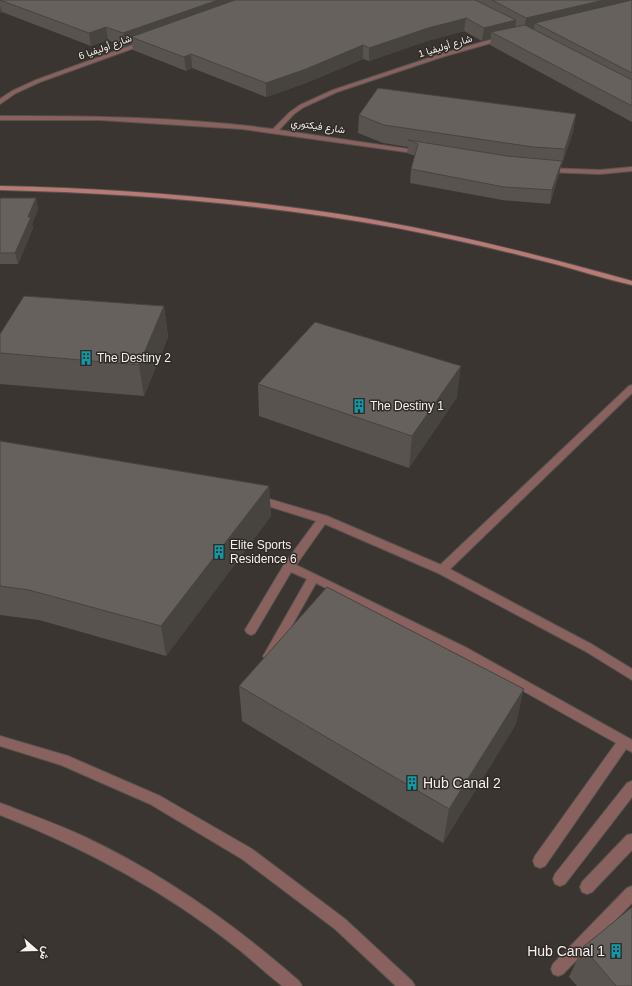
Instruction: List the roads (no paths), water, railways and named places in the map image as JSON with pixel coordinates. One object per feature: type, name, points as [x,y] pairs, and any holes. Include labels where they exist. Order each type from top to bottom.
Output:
[{"type":"main road","points":[[0,188],[122,191],[206,198],[292,208],[378,221],[465,239],[529,254],[632,283]]},
{"type":"street","name":"شارع أوليفيا 1","points":[[276,130],[292,113],[302,106],[335,91],[440,56],[507,38]]},
{"type":"street","name":"شارع أوليفيا 6","points":[[0,102],[14,92],[38,81],[149,41]]},
{"type":"street","name":"شارع فيكتوري","points":[[0,118],[100,118],[210,124],[276,130],[427,153]]},
{"type":"street","points":[[540,170],[600,172],[632,169]]},
{"type":"street","points":[[442,570],[632,388]]},
{"type":"street","points":[[251,497],[323,519],[442,570],[589,648],[632,675]]},
{"type":"street","points":[[251,630],[289,566],[323,519]]},
{"type":"street","points":[[289,566],[460,650],[628,744],[540,861]]},
{"type":"street","points":[[269,656],[314,577]]},
{"type":"street","points":[[0,741],[63,760],[155,800],[248,854],[340,924],[407,986]]},
{"type":"street","points":[[560,879],[632,787]]},
{"type":"street","points":[[0,809],[38,822],[119,861],[201,911],[294,986]]},
{"type":"street","points":[[587,887],[632,840]]},
{"type":"street","points":[[558,969],[632,893]]},
{"type":"place","name":"The Destiny 2","points":[[86,358]]},
{"type":"place","name":"The Destiny 1","points":[[359,406]]},
{"type":"place","name":"Elite Sports Residence 6","points":[[219,552]]},
{"type":"place","name":"Hub Canal 2","points":[[412,783]]},
{"type":"place","name":"Hub Canal 1","points":[[616,951]]}]
